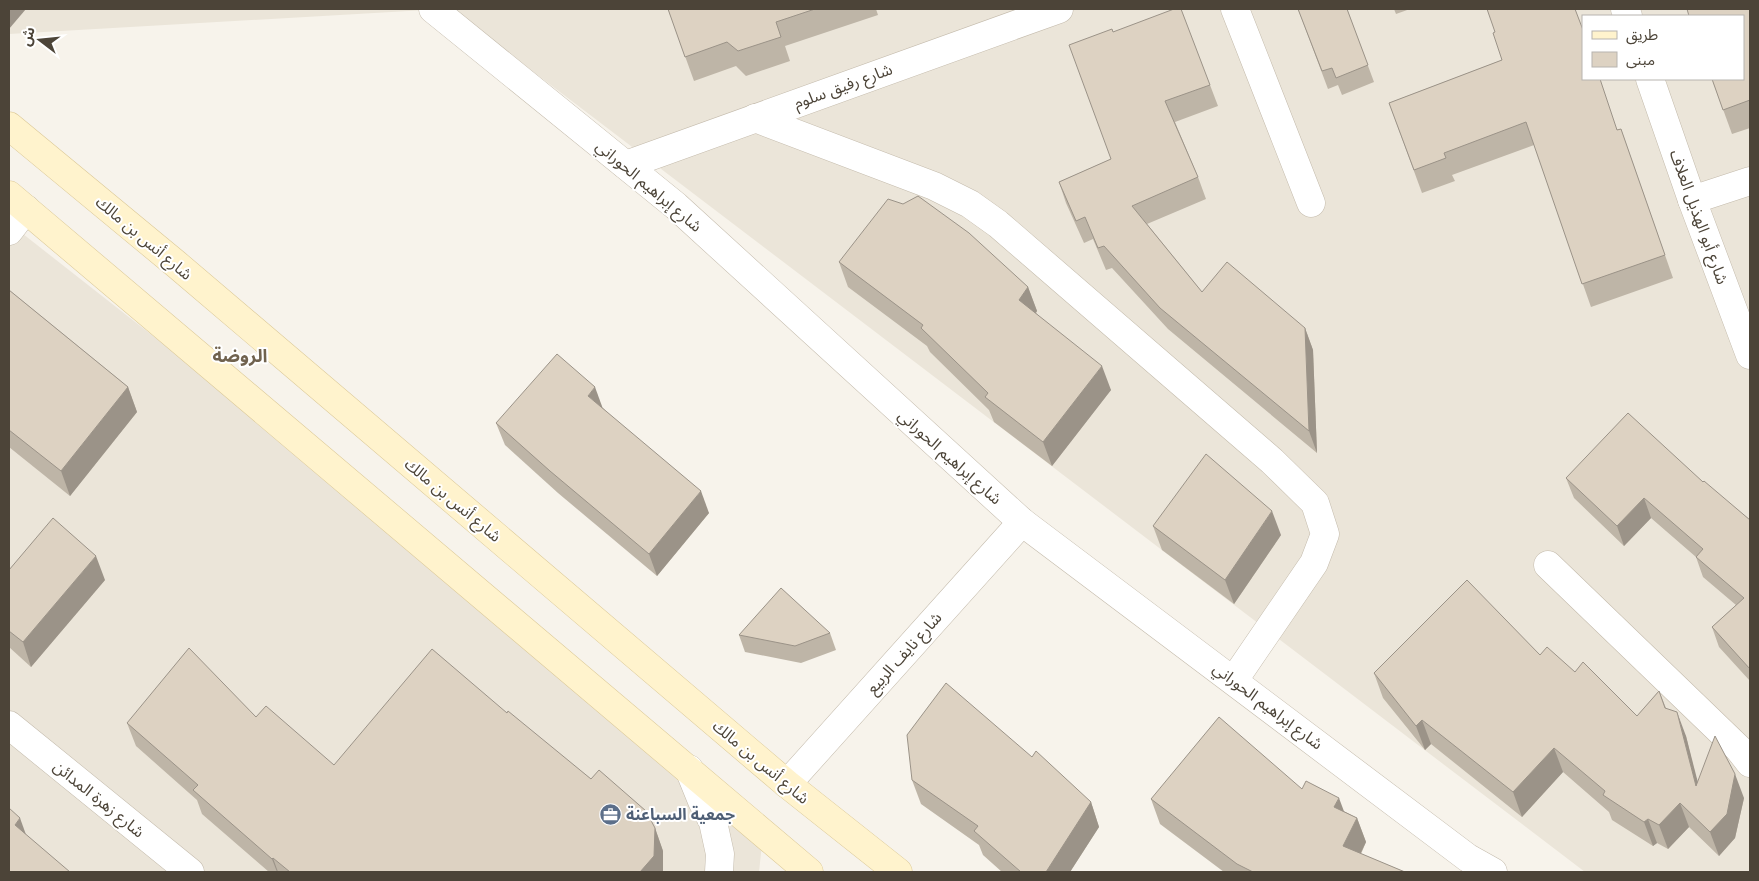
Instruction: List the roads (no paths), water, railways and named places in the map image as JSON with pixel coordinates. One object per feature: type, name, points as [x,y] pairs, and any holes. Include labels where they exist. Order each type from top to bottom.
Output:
[{"type":"main road","name":"شارع أنس بن مالك","points":[[9,126],[176,264],[787,784],[898,872]]},
{"type":"main road","points":[[17,202],[809,872]]},
{"type":"street","name":"شارع إبراهيم الحوراني","points":[[433,9],[676,206],[1022,522],[1468,858],[1493,872]]},
{"type":"street","name":"شارع رفيق سلوم","points":[[626,165],[1059,9]]},
{"type":"street","points":[[1235,9],[1311,203]]},
{"type":"street","name":"شارع أبو الهذيل العلاف","points":[[1650,80],[1692,200],[1750,355]]},
{"type":"street","points":[[755,118],[934,186],[970,204],[998,224],[1265,455],[1315,503],[1325,534],[1314,562],[1234,680]]},
{"type":"street","points":[[1692,200],[1750,181]]},
{"type":"street","points":[[9,231],[17,202]]},
{"type":"street","name":"شارع نايف الربيع","points":[[787,784],[1022,522]]},
{"type":"street","points":[[1548,565],[1732,742],[1750,763]]},
{"type":"street","name":"شارع زهرة المدائن","points":[[9,725],[190,872]]},
{"type":"street","points":[[688,769],[714,822],[720,854],[719,872]]},
{"type":"place","name":"جمعية السباعنة","points":[[610,814]]},
{"type":"district","name":"الروضة","points":[[240,355]]}]
